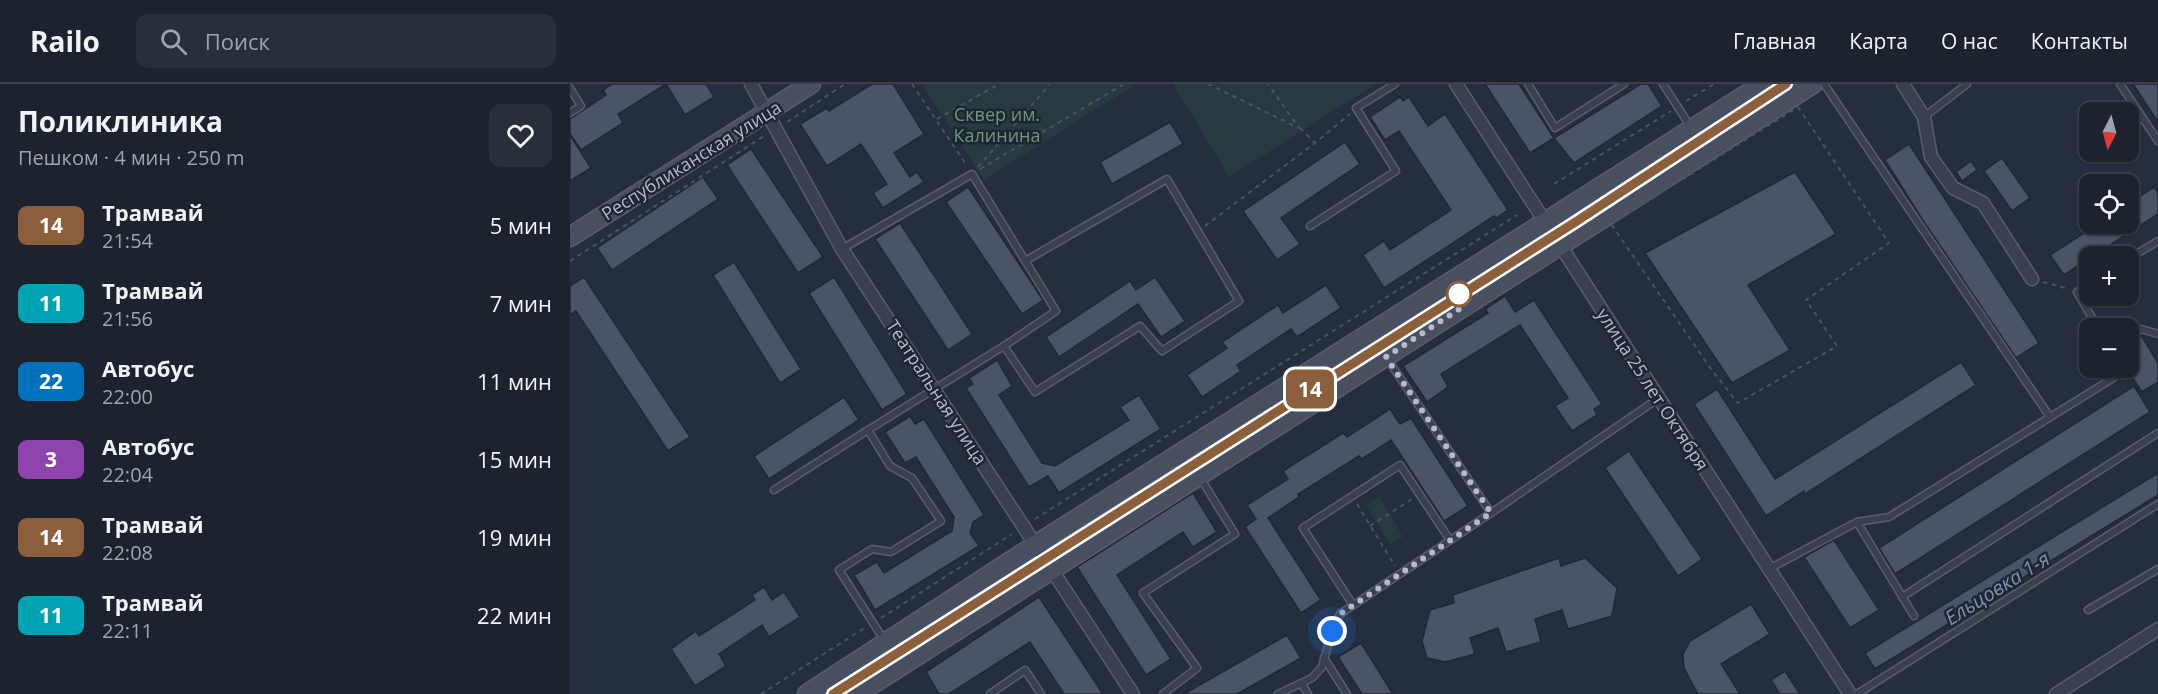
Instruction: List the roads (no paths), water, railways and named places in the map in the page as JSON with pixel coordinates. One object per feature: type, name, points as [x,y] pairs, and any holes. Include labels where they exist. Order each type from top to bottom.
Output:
[{"type":"main road","name":"Республиканская улица","points":[[570,237],[811,84]]},
{"type":"main road","points":[[807,694],[1037,544],[1763,84]]},
{"type":"main road","points":[[857,694],[1813,84]]},
{"type":"street","name":"Театральная улица","points":[[751,84],[842,249],[1134,694]]},
{"type":"street","name":"улица 25 лет Октября","points":[[1456,84],[1850,694]]},
{"type":"street","points":[[1903,84],[1924,117],[1931,157],[1953,188],[1983,203],[2032,279]]},
{"type":"street","points":[[2065,692],[2158,629]]},
{"type":"lane","points":[[1310,226],[1396,171],[1356,108],[1395,84]]},
{"type":"lane","points":[[1528,84],[1555,128],[1624,84]]},
{"type":"lane","points":[[1663,84],[1692,129]]},
{"type":"lane","points":[[1824,84],[2050,417]]},
{"type":"lane","points":[[1924,117],[1967,84]]},
{"type":"lane","points":[[2120,84],[2158,141]]},
{"type":"lane","points":[[570,88],[581,106],[570,113]]},
{"type":"lane","points":[[774,490],[1056,311],[972,174],[842,249]]},
{"type":"lane","points":[[1004,345],[1035,392],[1140,326],[1162,351],[1239,301],[1167,179],[1026,261]]},
{"type":"lane","points":[[2139,252],[2158,241]]},
{"type":"lane","points":[[2139,330],[2158,334]]},
{"type":"lane","points":[[1386,357],[1491,513]]},
{"type":"lane","points":[[1769,569],[1857,522],[1889,517],[2113,378]]},
{"type":"lane","points":[[1278,694],[1312,678],[1322,667],[1332,631],[1340,614],[1659,398]]},
{"type":"lane","points":[[868,430],[890,466],[912,477],[941,521],[891,552],[872,549],[839,570],[886,643]]},
{"type":"lane","points":[[1902,597],[2158,433]]},
{"type":"lane","points":[[1353,605],[1303,528],[1400,465],[1450,540]]},
{"type":"lane","points":[[1163,694],[1197,668],[1143,592],[1235,534],[1199,476]]},
{"type":"lane","points":[[1857,694],[2158,504]]},
{"type":"lane","points":[[1857,522],[1914,616]]},
{"type":"lane","points":[[2088,610],[2158,569]]},
{"type":"lane","points":[[1324,658],[1347,694]]},
{"type":"lane","points":[[990,694],[1025,670],[1041,694]]},
{"type":"lane","points":[[1302,684],[1308,694]]},
{"type":"tram line","points":[[833,694],[1577,221],[1786,84]]},
{"type":"tram line","name":"14","points":[[833,694],[1577,221],[1786,84]]},
{"type":"park label","name":"Сквер им. Калинина","points":[[997,124]]},
{"type":"water label","name":"Ельцовка 1-я","points":[[1997,588]]}]
